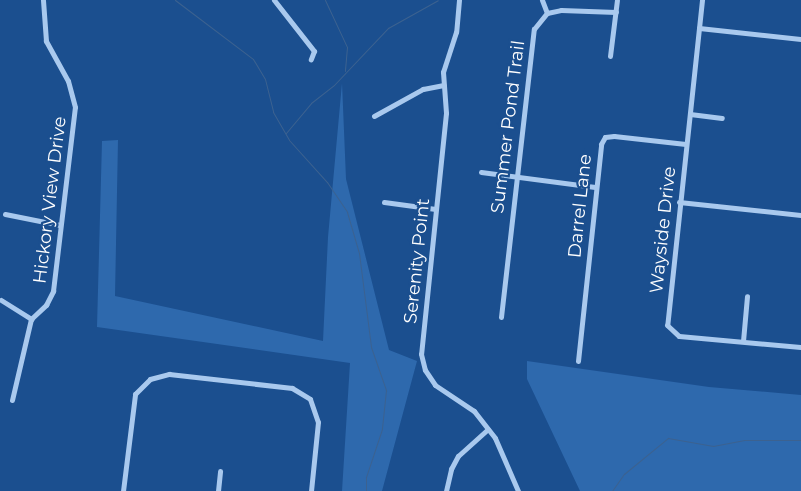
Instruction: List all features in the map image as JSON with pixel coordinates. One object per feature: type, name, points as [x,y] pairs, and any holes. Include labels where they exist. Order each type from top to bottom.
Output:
[{"type":"street","name":"Hickory View Drive","points":[[31,319],[46,305],[53,291],[75,107],[68,81],[46,41],[44,0]]},
{"type":"street","points":[[274,0],[314,51],[311,59]]},
{"type":"street","name":"Serenity Point","points":[[460,0],[456,32],[443,72],[446,114],[421,354],[425,370],[435,385],[474,412],[488,429],[514,475],[518,491]]},
{"type":"street","points":[[542,0],[547,13],[561,10],[616,12]]},
{"type":"street","points":[[610,56],[618,0]]},
{"type":"street","name":"Wayside Drive","points":[[702,0],[667,325],[679,336],[801,346]]},
{"type":"street","name":"Summer Pond Trail","points":[[501,317],[531,39],[534,29],[547,13]]},
{"type":"street","points":[[699,28],[801,38]]},
{"type":"street","points":[[374,116],[423,89],[444,85]]},
{"type":"street","points":[[690,114],[722,118]]},
{"type":"street","name":"Darrel Lane","points":[[578,361],[596,187],[605,137],[686,144]]},
{"type":"street","points":[[481,172],[596,187]]},
{"type":"street","points":[[384,202],[436,208]]},
{"type":"street","points":[[679,202],[801,215]]},
{"type":"street","points":[[4,214],[60,225]]},
{"type":"street","points":[[743,341],[747,296]]},
{"type":"street","points":[[1,300],[31,319],[12,400]]},
{"type":"street","points":[[123,491],[135,394],[150,379],[169,374],[292,388],[310,399],[318,422],[311,491]]},
{"type":"street","points":[[446,491],[451,469],[458,456],[488,429]]},
{"type":"street","points":[[218,491],[220,471]]},
{"type":"shaded area","points":[[342,83],[346,179],[389,350],[417,361],[382,491],[342,491],[350,363],[97,327],[102,141],[118,140],[115,296],[323,341],[328,237]]},
{"type":"shaded area","points":[[527,361],[709,387],[801,395],[801,491],[580,491],[527,379]]},
{"type":"waterway","points":[[175,0],[253,59],[265,79],[273,112],[289,140],[327,182],[347,212],[359,253],[371,347],[386,390],[382,429],[366,477],[366,491]]},
{"type":"waterway","points":[[325,0],[347,47],[345,71]]},
{"type":"waterway","points":[[286,133],[311,103],[334,85],[388,28],[438,0]]},
{"type":"waterway","points":[[612,491],[624,474],[668,438],[713,446],[744,440],[801,440]]}]
